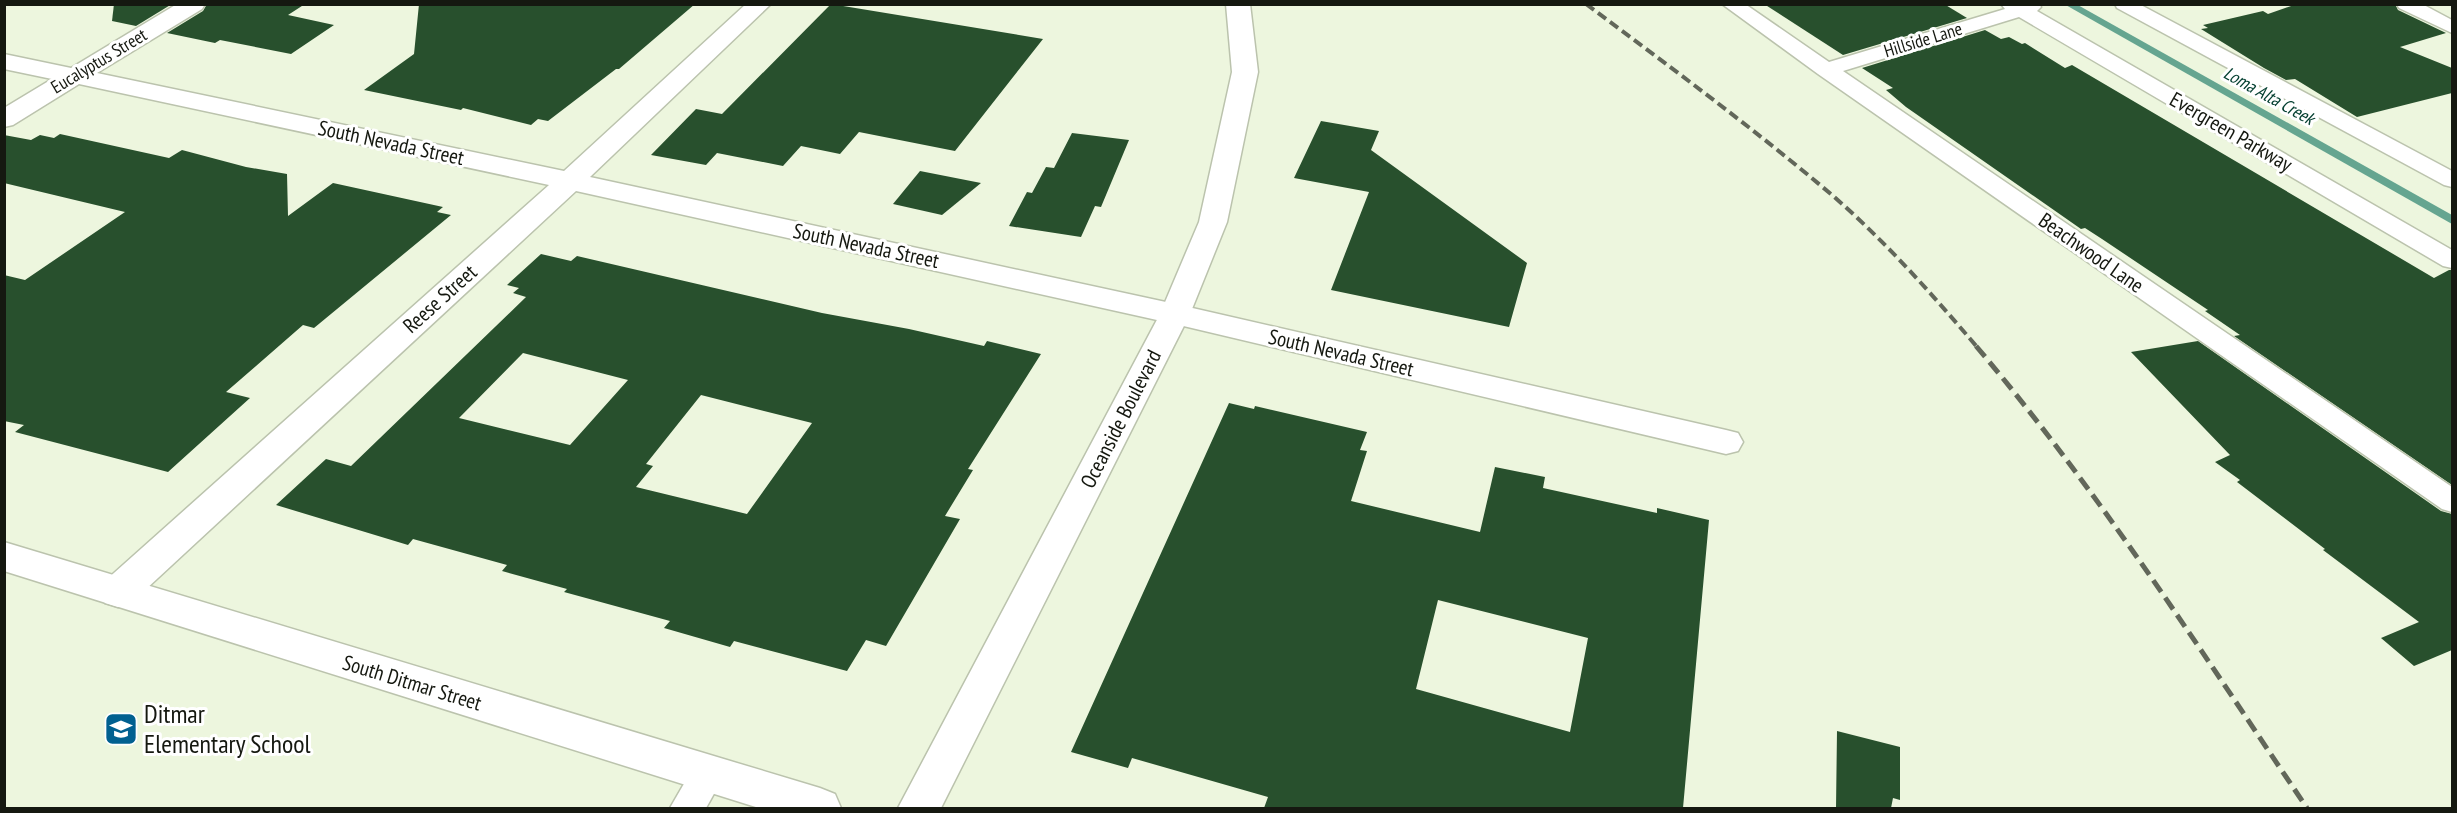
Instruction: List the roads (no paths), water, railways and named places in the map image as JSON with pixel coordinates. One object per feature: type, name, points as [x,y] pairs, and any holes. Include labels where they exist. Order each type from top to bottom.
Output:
[{"type":"street","name":"Eucalyptus Street","points":[[4,119],[194,4]]},
{"type":"street","name":"Reese Street","points":[[118,592],[570,181],[760,4]]},
{"type":"street","name":"Oceanside Boulevard","points":[[919,808],[1175,314],[1213,222],[1245,72],[1238,4]]},
{"type":"street","name":"South Nevada Street","points":[[4,62],[570,181],[1175,314],[1726,442]]},
{"type":"street","name":"South Ditmar Street","points":[[4,556],[820,808]]},
{"type":"lane","name":"Beachwood Lane","points":[[1731,4],[2452,501]]},
{"type":"lane","points":[[2124,4],[2452,180]]},
{"type":"lane","points":[[2406,4],[2452,27]]},
{"type":"lane","name":"Hillside Lane","points":[[1825,70],[2022,6]]},
{"type":"lane","name":"Evergreen Parkway","points":[[2022,6],[2452,260]]},
{"type":"lane","points":[[687,808],[708,774]]},
{"type":"waterway","name":"Loma Alta Creek","points":[[2068,4],[2452,220]]},
{"type":"railway","points":[[1586,4],[1741,121],[1832,195],[1907,268],[1977,347]]},
{"type":"railway","points":[[1976,346],[2064,457],[2148,572],[2307,808]]},
{"type":"place","name":"Ditmar Elementary School","points":[[121,729]]}]
